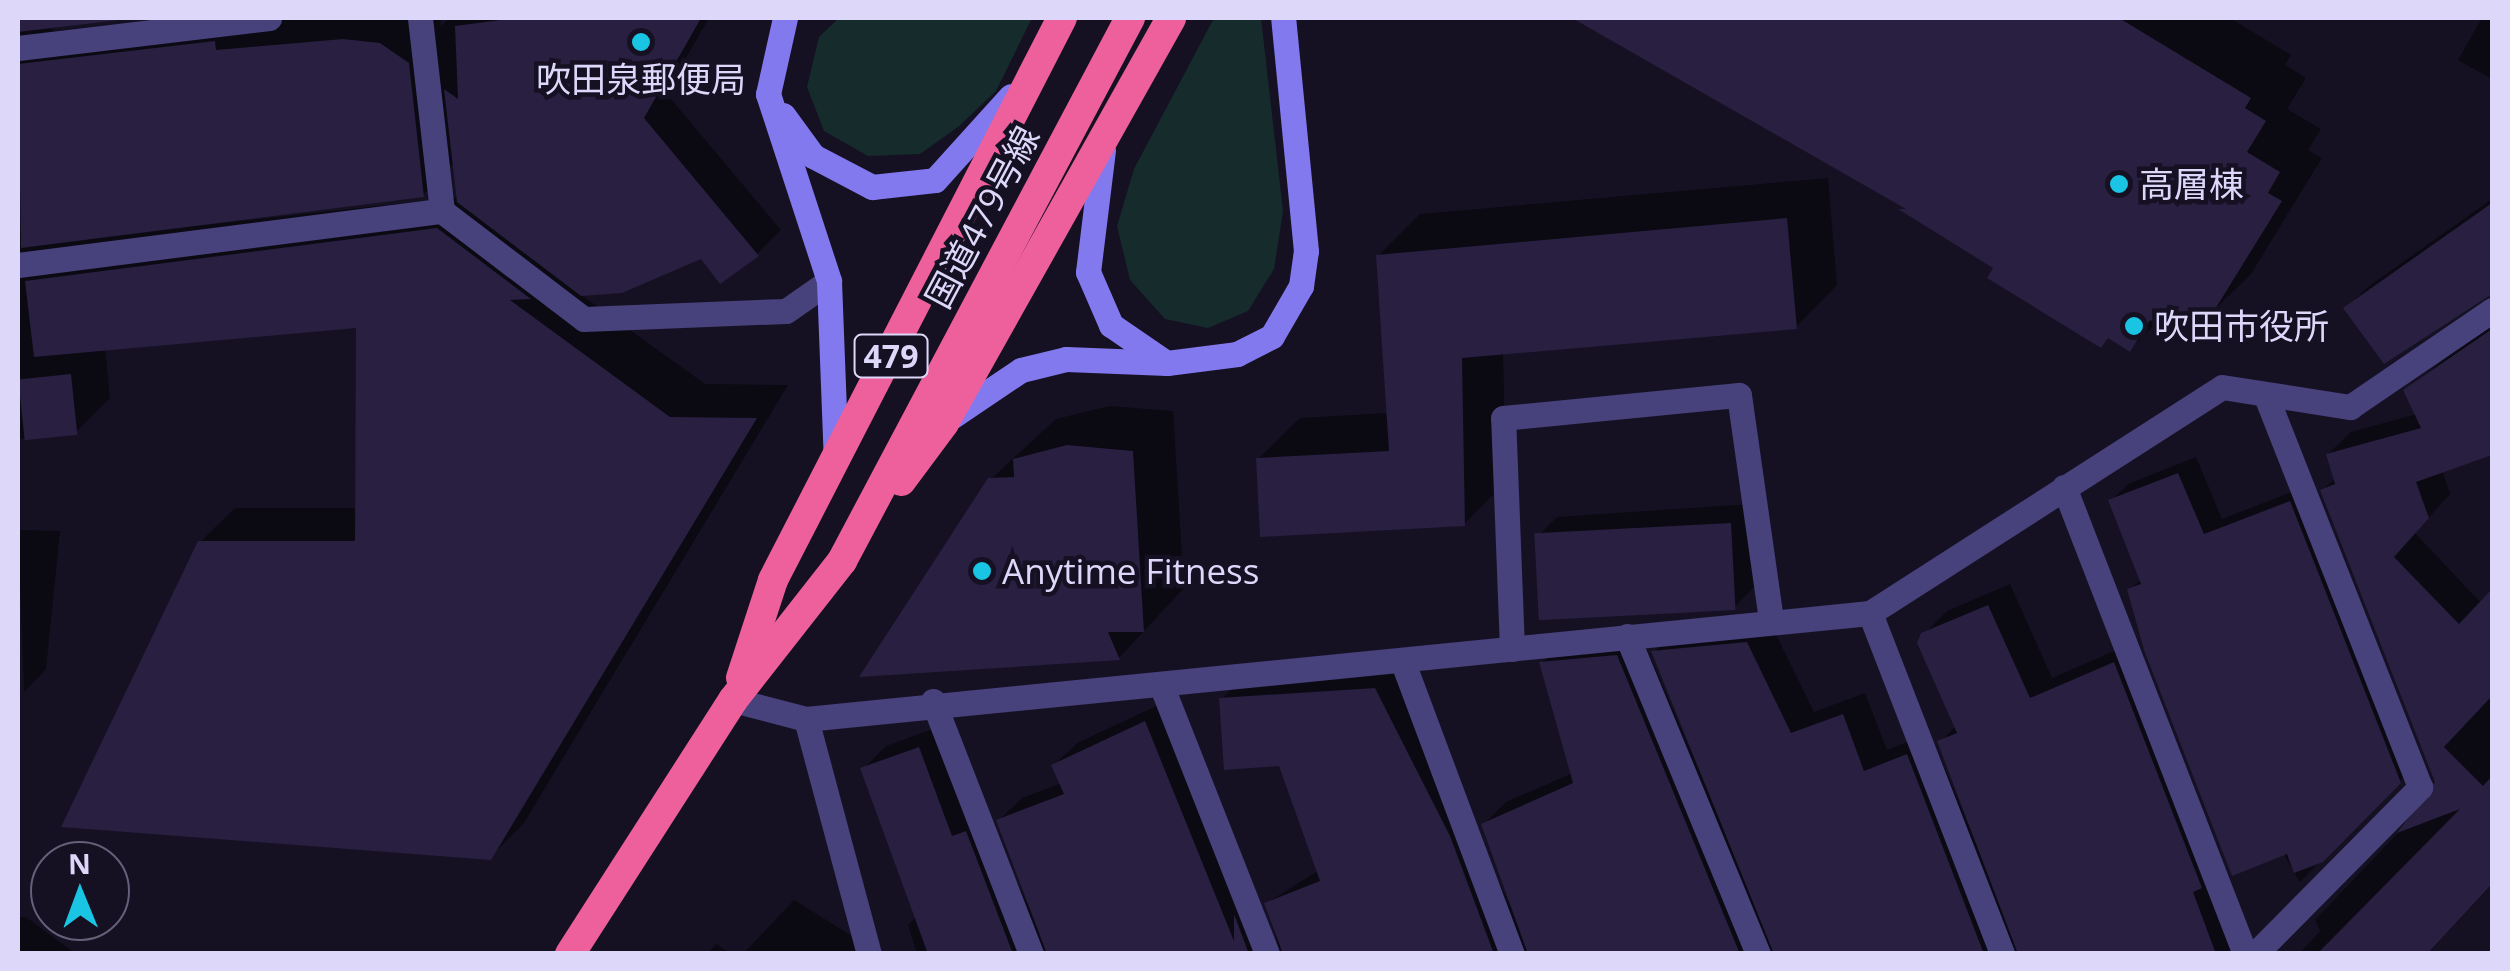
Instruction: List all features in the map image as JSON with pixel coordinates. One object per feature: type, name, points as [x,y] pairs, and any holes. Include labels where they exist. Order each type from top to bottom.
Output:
[{"type":"highway","name":"国道479号線","points":[[734,700],[773,580],[1062,18]]},
{"type":"highway","name":"国道479号線","points":[[570,954],[734,700],[842,561],[1130,18]]},
{"type":"highway","name":"479","points":[[842,561],[944,423],[1171,18]]},
{"type":"street","points":[[18,48],[269,18]]},
{"type":"street","points":[[420,18],[442,212]]},
{"type":"street","points":[[785,18],[768,94],[829,281],[836,463]]},
{"type":"street","points":[[944,423],[1021,370],[1066,359],[1166,363],[1237,354],[1272,336],[1300,286],[1306,251],[1282,18]]},
{"type":"street","points":[[768,94],[812,156],[872,187],[934,180],[1046,49]]},
{"type":"street","points":[[1107,132],[1085,235],[1088,272],[1111,325],[1166,363]]},
{"type":"street","points":[[18,264],[442,212],[584,319],[786,311],[829,281]]},
{"type":"street","points":[[734,700],[806,720],[933,700],[1162,687],[1771,620],[1870,613],[2222,387],[2350,408],[2492,310]]},
{"type":"street","points":[[2255,954],[2420,787],[2265,394]]},
{"type":"street","points":[[1512,648],[1502,418],[1739,395],[1771,620]]},
{"type":"street","points":[[2064,487],[2246,954]]},
{"type":"street","points":[[1870,613],[2002,954]]},
{"type":"street","points":[[1627,636],[1758,954]]},
{"type":"street","points":[[1402,660],[1512,954]]},
{"type":"street","points":[[1162,687],[1267,954]]},
{"type":"street","points":[[933,700],[1031,954]]},
{"type":"street","points":[[806,720],[869,954]]},
{"type":"green space","points":[[839,18],[1032,18],[996,91],[958,127],[920,154],[868,156],[824,131],[807,87],[819,37]]},
{"type":"green space","points":[[1214,18],[1261,18],[1283,211],[1274,269],[1248,311],[1208,328],[1165,319],[1130,280],[1117,226],[1134,169]]},
{"type":"building","points":[[18,18],[136,18],[18,32]]},
{"type":"building","points":[[515,18],[701,18],[644,118],[759,256],[720,284],[701,259],[622,293],[581,296],[457,202],[444,89],[458,99],[455,26]]},
{"type":"building","points":[[1572,18],[2119,18],[2251,98],[2245,108],[2266,121],[2247,152],[2280,172],[2268,193],[2282,201],[2209,319],[2196,312],[2179,338],[2150,320],[2130,352],[2108,338],[2101,348],[1987,278],[1993,268],[1898,209],[1906,209]]},
{"type":"building","points":[[343,39],[380,43],[409,63],[424,197],[21,248],[18,64],[215,41],[216,50]]},
{"type":"building","points":[[2492,203],[2492,294],[2384,364],[2343,308]]},
{"type":"building","points":[[1787,218],[1797,329],[1462,358],[1465,526],[1260,537],[1256,458],[1389,451],[1376,255]]},
{"type":"building","points":[[437,228],[531,299],[510,300],[670,417],[757,418],[491,860],[61,827],[198,541],[355,541],[356,328],[34,357],[25,281]]},
{"type":"building","points":[[2492,329],[2492,455],[2416,482],[2429,518],[2394,557],[2459,624],[2492,589],[2492,696],[2444,747],[2483,786],[2492,776],[2492,884],[2427,954],[2317,954],[2460,809],[2397,833],[2435,782],[2320,490],[2335,484],[2326,454],[2421,428],[2403,390]]},
{"type":"building","points":[[71,374],[77,435],[25,440],[18,380]]},
{"type":"building","points":[[1067,445],[1133,451],[1144,632],[1108,632],[1120,660],[859,677],[988,478],[1014,477],[1013,459]]},
{"type":"building","points":[[2178,473],[2204,534],[2290,501],[2401,783],[2323,862],[2294,873],[2287,854],[2232,876],[2144,650],[2127,589],[2141,584],[2108,500]]},
{"type":"building","points":[[1731,523],[1736,610],[1539,620],[1534,533]]},
{"type":"building","points":[[1988,605],[2030,698],[2114,662],[2202,888],[2193,892],[2216,954],[2018,954],[1937,741],[1957,733],[1917,643],[1921,633]]},
{"type":"building","points":[[1747,642],[1791,733],[1843,714],[1864,771],[1907,754],[1984,954],[1774,954],[1651,651]]},
{"type":"building","points":[[1617,655],[1740,954],[1528,954],[1481,824],[1573,783],[1539,662]]},
{"type":"building","points":[[1375,688],[1450,836],[1494,954],[1283,954],[1264,903],[1320,881],[1279,766],[1224,770],[1219,698]]},
{"type":"building","points":[[1145,721],[1234,941],[1234,914],[1249,954],[1047,954],[996,820],[1064,794],[1051,765]]},
{"type":"building","points":[[919,747],[952,836],[966,831],[1013,954],[928,954],[860,768]]},
{"type":"place","name":"吹田泉郵便局","points":[[641,42]]},
{"type":"place","name":"高層棟","points":[[2119,184]]},
{"type":"place","name":"吹田市役所","points":[[2134,326]]},
{"type":"place","name":"Anytime Fitness","points":[[982,571]]}]
